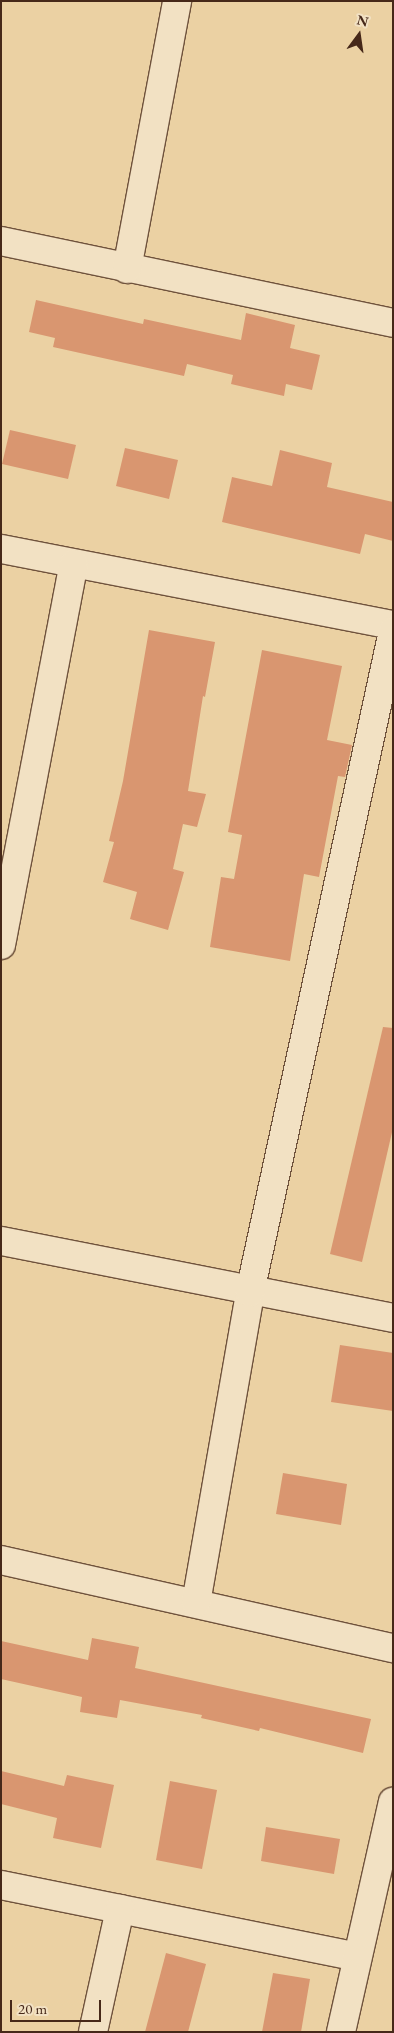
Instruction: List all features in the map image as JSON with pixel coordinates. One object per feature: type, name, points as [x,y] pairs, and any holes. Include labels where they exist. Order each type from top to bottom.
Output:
[{"type":"street","points":[[127,269],[178,1]]},
{"type":"street","points":[[1,241],[127,269],[393,323]]},
{"type":"street","points":[[1,549],[393,625]]},
{"type":"street","points":[[1,945],[74,564]]},
{"type":"street","points":[[196,1602],[250,1292],[393,631]]},
{"type":"street","points":[[1,1241],[250,1292],[393,1318]]},
{"type":"street","points":[[1,1560],[196,1602],[393,1648]]},
{"type":"street","points":[[341,2032],[393,1802]]},
{"type":"street","points":[[1,1885],[357,1956]]},
{"type":"street","points":[[93,2032],[120,1909]]},
{"type":"building","points":[[36,300],[143,324],[144,319],[241,340],[246,313],[295,325],[290,348],[320,355],[312,390],[286,384],[284,396],[231,384],[233,375],[187,364],[184,376],[53,347],[55,338],[29,332]]},
{"type":"building","points":[[10,430],[76,445],[68,479],[2,464]]},
{"type":"building","points":[[125,448],[178,460],[169,499],[116,486]]},
{"type":"building","points":[[280,450],[332,463],[327,487],[393,502],[393,541],[365,534],[360,554],[222,522],[232,477],[272,486]]},
{"type":"building","points":[[149,630],[215,642],[205,697],[203,696],[188,791],[206,794],[197,827],[183,824],[173,869],[184,872],[168,930],[130,919],[137,892],[103,882],[114,842],[109,841],[123,781]]},
{"type":"building","points":[[262,650],[342,666],[327,740],[352,745],[345,777],[338,776],[319,877],[304,874],[290,961],[210,947],[221,877],[234,879],[242,835],[228,832]]},
{"type":"building","points":[[383,1027],[393,1028],[393,1128],[362,1262],[330,1254]]},
{"type":"building","points":[[340,1345],[393,1353],[393,1411],[331,1402]]},
{"type":"building","points":[[283,1473],[347,1484],[341,1525],[276,1514]]},
{"type":"building","points":[[92,1638],[139,1647],[135,1668],[371,1719],[363,1753],[260,1728],[259,1731],[201,1718],[202,1715],[120,1700],[117,1718],[80,1712],[82,1697],[1,1679],[1,1641],[88,1660]]},
{"type":"building","points":[[1,1771],[64,1786],[67,1775],[114,1785],[101,1848],[53,1838],[57,1818],[1,1804]]},
{"type":"building","points":[[170,1781],[217,1790],[202,1869],[156,1860]]},
{"type":"building","points":[[266,1827],[340,1839],[334,1874],[261,1861]]},
{"type":"building","points":[[166,1953],[206,1964],[188,2032],[145,2032]]},
{"type":"building","points":[[273,1973],[310,1979],[301,2032],[262,2032]]}]
